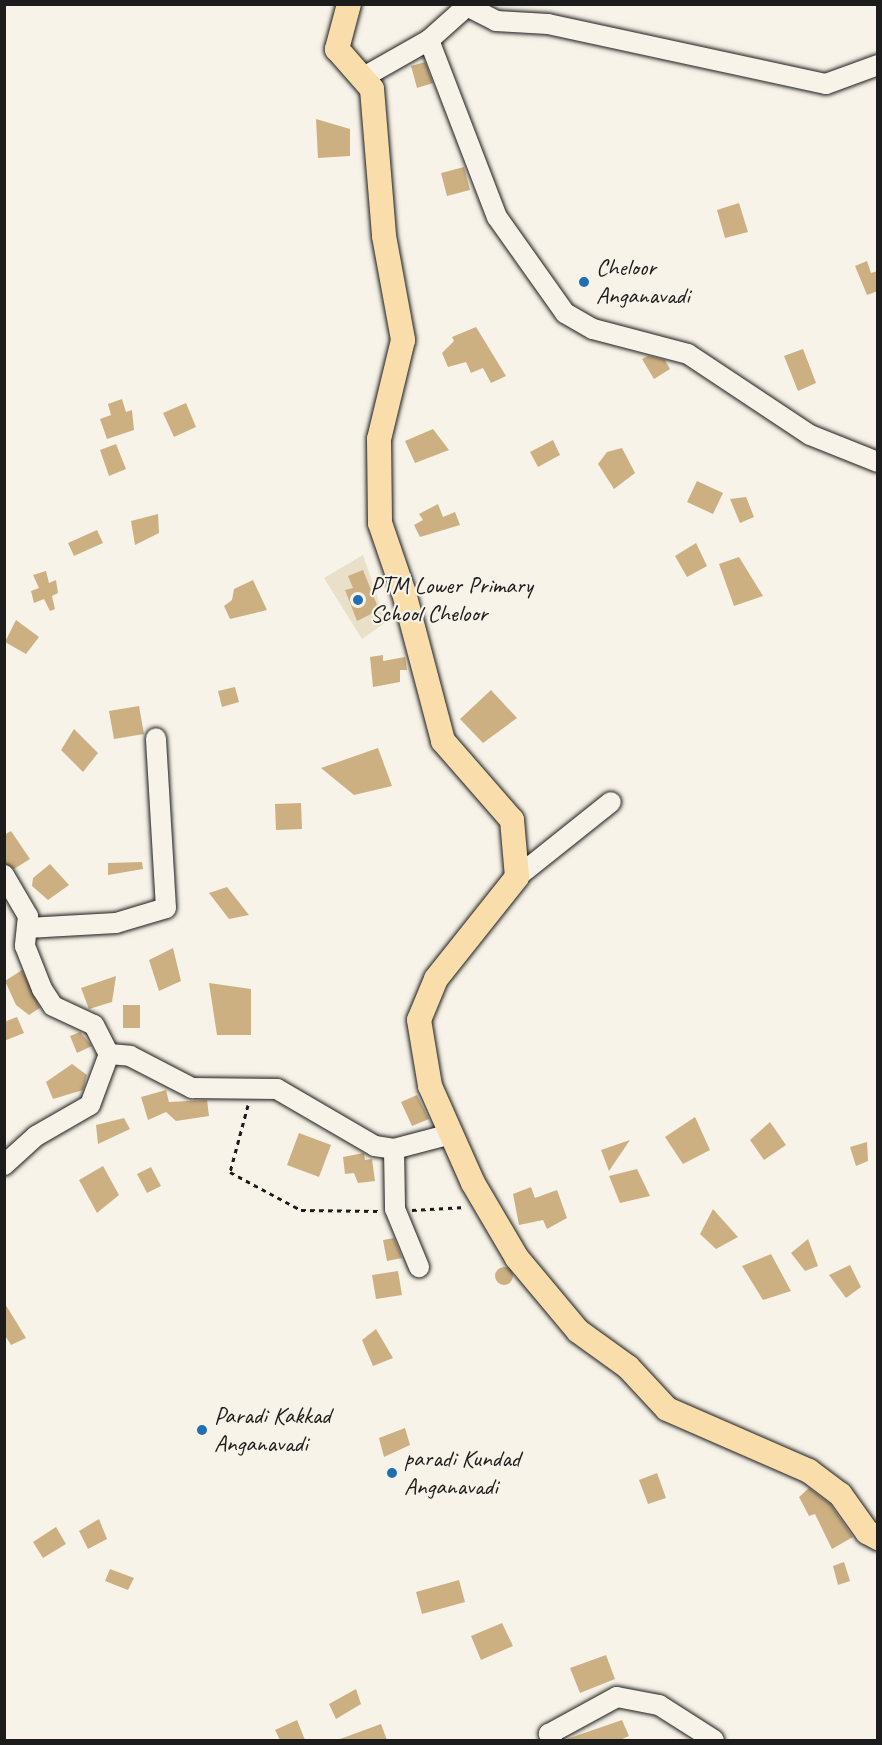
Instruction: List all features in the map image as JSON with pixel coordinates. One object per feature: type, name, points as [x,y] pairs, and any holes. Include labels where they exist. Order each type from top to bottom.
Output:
[{"type":"main road","points":[[348,4],[337,50],[372,89],[384,236],[403,340],[380,439],[380,523],[404,593],[443,741],[512,820],[518,877],[436,979],[418,1020],[430,1086],[484,1202],[517,1258],[578,1332],[628,1367],[667,1409],[809,1471],[840,1494],[867,1532],[878,1538]]},
{"type":"street","points":[[362,78],[429,40],[467,6],[496,21],[548,24],[826,84],[878,65]]},
{"type":"street","points":[[429,40],[497,217],[565,314],[593,329],[688,354],[810,435],[878,462]]},
{"type":"street","points":[[27,928],[116,923],[166,908],[156,738]]},
{"type":"street","points":[[518,877],[611,802]]},
{"type":"street","points":[[4,875],[23,900],[28,957],[52,1006],[94,1024],[110,1054],[90,1105],[36,1136],[4,1165]]},
{"type":"street","points":[[110,1054],[140,1060],[176,1084],[277,1089],[375,1146],[394,1149],[451,1134]]},
{"type":"street","points":[[394,1149],[395,1209],[419,1266]]},
{"type":"street","points":[[552,1740],[549,1734],[617,1697],[659,1705],[714,1740]]},
{"type":"path","points":[[253,1087],[230,1172],[301,1210],[450,1211],[484,1202]]},
{"type":"shaded area","name":"PTM Lower Primary School Cheloor","points":[[363,555],[386,622],[362,639],[324,578]]},
{"type":"building","points":[[425,62],[433,83],[417,88],[411,66]]},
{"type":"building","points":[[316,119],[350,129],[350,156],[318,158]]},
{"type":"building","points":[[464,167],[470,190],[447,196],[441,173]]},
{"type":"building","points":[[739,203],[748,232],[725,238],[717,210]]},
{"type":"building","points":[[867,261],[871,273],[878,271],[878,291],[867,295],[855,266]]},
{"type":"building","points":[[476,327],[506,376],[491,383],[483,368],[471,373],[466,362],[448,367],[442,353],[454,341],[452,337]]},
{"type":"building","points":[[803,349],[816,383],[798,391],[784,356]]},
{"type":"building","points":[[648,356],[665,360],[670,369],[654,379],[642,359]]},
{"type":"building","points":[[122,399],[126,412],[132,410],[134,430],[107,439],[100,419],[111,415],[108,404]]},
{"type":"building","points":[[186,403],[196,427],[174,437],[163,413]]},
{"type":"building","points":[[433,429],[449,450],[415,463],[405,441]]},
{"type":"building","points":[[553,440],[560,455],[538,467],[530,452]]},
{"type":"building","points":[[116,444],[126,469],[109,476],[100,450]]},
{"type":"building","points":[[622,448],[635,473],[614,489],[598,464],[607,452]]},
{"type":"building","points":[[697,481],[723,493],[713,514],[687,502]]},
{"type":"building","points":[[746,497],[754,517],[740,523],[730,499]]},
{"type":"building","points":[[438,504],[443,517],[455,512],[460,525],[420,537],[414,525],[423,520],[419,514]]},
{"type":"building","points":[[158,514],[159,533],[135,545],[131,521]]},
{"type":"building","points":[[97,530],[103,543],[74,556],[68,543]]},
{"type":"building","points":[[696,543],[707,566],[687,577],[675,556]]},
{"type":"building","points":[[739,557],[763,596],[734,606],[719,564]]},
{"type":"building","points":[[363,570],[379,610],[357,621],[345,590],[353,588],[348,576]]},
{"type":"building","points":[[46,571],[49,583],[56,580],[58,593],[52,596],[55,609],[50,611],[44,599],[34,603],[31,591],[39,588],[33,575]]},
{"type":"building","points":[[253,580],[267,610],[230,619],[224,606],[232,600],[234,589]]},
{"type":"building","points":[[16,620],[39,637],[26,654],[5,642]]},
{"type":"building","points":[[383,655],[383,661],[405,657],[407,670],[400,670],[400,682],[373,687],[370,657]]},
{"type":"building","points":[[235,687],[239,702],[222,707],[218,691]]},
{"type":"building","points":[[491,690],[517,718],[483,743],[460,719]]},
{"type":"building","points":[[139,706],[144,734],[114,739],[109,711]]},
{"type":"building","points":[[74,729],[98,753],[83,772],[61,750]]},
{"type":"building","points":[[378,748],[392,786],[354,795],[321,768]]},
{"type":"building","points":[[301,803],[302,829],[276,830],[275,804]]},
{"type":"building","points":[[11,831],[30,859],[14,869],[4,863],[4,835]]},
{"type":"building","points":[[142,862],[143,869],[108,875],[108,863]]},
{"type":"building","points":[[50,864],[69,885],[48,900],[32,886],[33,878]]},
{"type":"building","points":[[227,887],[249,915],[229,919],[209,893]]},
{"type":"building","points":[[173,948],[181,981],[159,991],[149,960]]},
{"type":"building","points":[[22,970],[40,1008],[29,1015],[16,1005],[5,981]]},
{"type":"building","points":[[116,976],[112,1002],[89,1009],[81,988]]},
{"type":"building","points":[[209,983],[251,989],[251,1035],[217,1035]]},
{"type":"building","points":[[123,1005],[140,1005],[140,1028],[123,1028]]},
{"type":"building","points":[[17,1017],[24,1033],[4,1041],[4,1022]]},
{"type":"building","points":[[80,1032],[92,1046],[77,1053],[70,1036]]},
{"type":"building","points":[[72,1064],[87,1075],[83,1090],[53,1099],[46,1082]]},
{"type":"building","points":[[166,1090],[169,1102],[207,1100],[209,1116],[176,1121],[166,1112],[148,1120],[141,1097]]},
{"type":"building","points":[[417,1095],[429,1119],[412,1126],[401,1102]]},
{"type":"building","points":[[695,1117],[710,1150],[683,1164],[665,1137]]},
{"type":"building","points":[[124,1118],[130,1129],[98,1144],[96,1125]]},
{"type":"building","points":[[770,1122],[786,1145],[764,1160],[750,1140]]},
{"type":"building","points":[[299,1133],[331,1145],[319,1177],[287,1165]]},
{"type":"building","points":[[630,1140],[609,1171],[601,1150]]},
{"type":"building","points":[[867,1142],[868,1161],[856,1166],[850,1147]]},
{"type":"building","points":[[364,1153],[365,1160],[372,1159],[375,1181],[358,1183],[354,1173],[345,1174],[343,1157]]},
{"type":"building","points":[[103,1166],[119,1195],[97,1213],[79,1180]]},
{"type":"building","points":[[151,1167],[161,1186],[147,1193],[137,1174]]},
{"type":"building","points":[[637,1169],[650,1196],[620,1203],[609,1176]]},
{"type":"building","points":[[531,1187],[535,1198],[557,1190],[567,1218],[547,1229],[543,1220],[519,1225],[513,1194]]},
{"type":"building","points":[[713,1209],[738,1237],[716,1249],[700,1234]]},
{"type":"building","points":[[394,1238],[402,1258],[387,1261],[383,1240]]},
{"type":"building","points":[[808,1239],[818,1266],[805,1271],[791,1253]]},
{"type":"building","points":[[771,1254],[791,1291],[763,1300],[742,1266]]},
{"type":"building","points":[[850,1265],[861,1287],[846,1298],[829,1275]]},
{"type":"building","points":[[500,1267],[508,1267],[513,1272],[511,1283],[500,1285],[495,1280],[495,1272]]},
{"type":"building","points":[[398,1271],[402,1295],[376,1299],[372,1275]]},
{"type":"building","points":[[4,1302],[26,1338],[11,1345],[4,1334]]},
{"type":"building","points":[[376,1329],[393,1358],[373,1366],[362,1340]]},
{"type":"building","points":[[405,1428],[410,1445],[384,1457],[379,1438]]},
{"type":"building","points":[[657,1473],[666,1498],[648,1504],[639,1480]]},
{"type":"building","points":[[809,1488],[830,1504],[853,1537],[832,1549],[815,1514],[809,1516],[799,1497]]},
{"type":"building","points":[[99,1519],[107,1539],[88,1549],[79,1531]]},
{"type":"building","points":[[56,1527],[66,1544],[43,1558],[33,1542]]},
{"type":"building","points":[[844,1562],[850,1581],[838,1585],[833,1566]]},
{"type":"building","points":[[110,1569],[134,1578],[128,1590],[105,1581]]},
{"type":"building","points":[[459,1580],[465,1602],[422,1614],[416,1592]]},
{"type":"building","points":[[502,1623],[513,1646],[481,1660],[471,1636]]},
{"type":"building","points":[[606,1655],[615,1679],[580,1693],[570,1668]]},
{"type":"building","points":[[356,1689],[361,1704],[336,1719],[329,1704]]},
{"type":"building","points":[[297,1720],[305,1740],[280,1740],[275,1730]]},
{"type":"building","points":[[622,1720],[629,1736],[620,1740],[564,1740]]},
{"type":"building","points":[[381,1724],[387,1740],[340,1739]]},
{"type":"place","name":"Cheloor Anganavadi","points":[[584,282]]},
{"type":"place","name":"PTM Lower Primary School Cheloor","points":[[358,600]]},
{"type":"place","name":"Paradi Kakkad Anganavadi","points":[[202,1430]]},
{"type":"place","name":"paradi Kundad Anganavadi","points":[[392,1473]]}]
